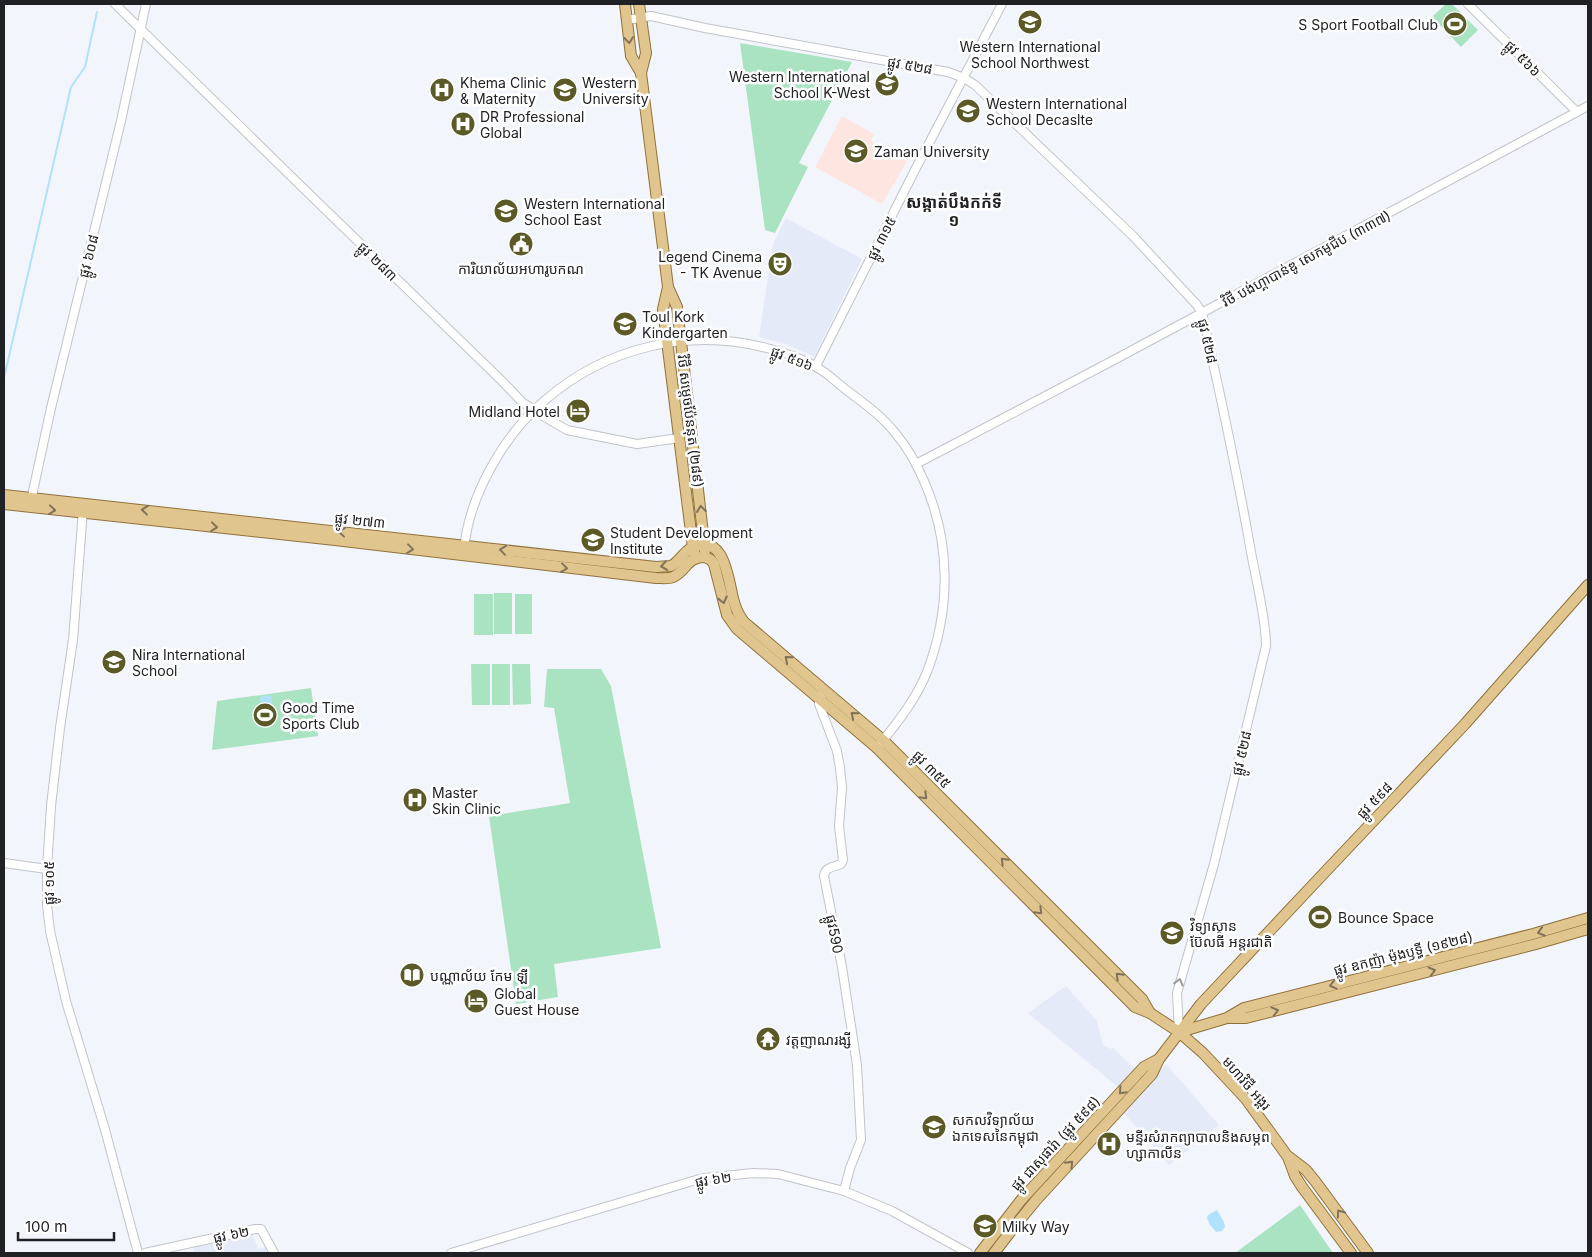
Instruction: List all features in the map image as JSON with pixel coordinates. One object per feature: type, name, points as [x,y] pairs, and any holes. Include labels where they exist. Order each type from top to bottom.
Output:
[{"type":"main road","name":"វិថី សម្តេចប៉ែននុត (២៨៩)","points":[[625,4],[632,56],[641,73],[668,288],[677,307],[706,546]]},
{"type":"main road","name":"វិថី សម្តេចប៉ែននុត (២៨៩)","points":[[639,4],[646,54],[641,73]]},
{"type":"main road","name":"វិថី សម្តេចប៉ែននុត (២៨៩)","points":[[668,288],[663,309],[679,438],[698,554]]},
{"type":"main road","name":"ផ្លូវ ២៧៣","points":[[4,495],[32,503]]},
{"type":"main road","name":"ផ្លូវ ២៧៣","points":[[4,504],[32,503],[84,508],[464,550],[665,568],[674,564],[680,556],[698,554]]},
{"type":"main road","points":[[698,554],[706,546]]},
{"type":"main road","name":"ផ្លូវ ៣៥៥","points":[[706,546],[716,550],[724,560],[735,606],[744,622],[822,694],[880,744],[1142,999],[1150,1012],[1179,1032]]},
{"type":"main road","name":"ផ្លូវ ៣៥៥","points":[[698,554],[711,560],[714,564],[723,603],[732,623],[822,694]]},
{"type":"main road","name":"ផ្លូវ ៥៩៨","points":[[1179,1032],[1201,1004],[1498,688],[1588,585]]},
{"type":"main road","name":"ផ្លូវ ឧកញ៉ា ម៉ុងឫទ្ធី (១៩២៨)","points":[[1504,947],[1588,918]]},
{"type":"main road","name":"ផ្លូវ ឧកញ៉ា ម៉ុងឫទ្ធី (១៩២៨)","points":[[1179,1032],[1227,1018],[1244,1008],[1588,929]]},
{"type":"main road","name":"ផ្លូវ ជាសុផារ៉ា (ផ្លូវ ៥៩៨)","points":[[994,1253],[1037,1199],[1152,1074],[1159,1059],[1179,1032]]},
{"type":"main road","name":"មហាវិថី អង្គរ","points":[[1179,1032],[1203,1053],[1246,1099],[1288,1157],[1295,1176],[1302,1187],[1351,1253]]},
{"type":"main road","name":"ផ្លូវ ជាសុផារ៉ា (ផ្លូវ ៥៩៨)","points":[[980,1253],[1022,1199],[1144,1067],[1159,1059]]},
{"type":"main road","name":"មហាវិថី អង្គរ","points":[[1288,1157],[1306,1170],[1368,1253]]},
{"type":"street","name":"ផ្លូវ ២៨៣","points":[[115,4],[522,402],[567,430],[637,444],[679,438]]},
{"type":"street","name":"ផ្លូវ ៦០៨","points":[[32,503],[51,408],[102,203],[146,4]]},
{"type":"street","name":"ផ្លូវ ៣១៥","points":[[816,366],[916,168],[1002,4]]},
{"type":"street","name":"ផ្លូវ ៥៦៦","points":[[1468,4],[1577,112]]},
{"type":"street","name":"ផ្លូវ ៥២៨","points":[[626,20],[651,16],[705,28],[938,70],[964,78],[975,85],[1133,236],[1197,305],[1202,313],[1224,410],[1266,646],[1214,864],[1177,993],[1179,1032]]},
{"type":"street","name":"វិថី បង់ហ្គាបាន់ឌូ សេកមូជីប (៣៣៧)","points":[[916,464],[1588,106]]},
{"type":"street","name":"ផ្លូវ ៥១៦","points":[[464,550],[479,492],[491,467],[514,432],[533,410],[558,388],[588,369],[626,352],[681,340],[729,340],[752,344],[784,352],[816,366],[883,419],[898,436],[916,464],[932,498],[942,535],[945,559],[944,604],[938,638],[923,680],[902,716],[880,744]]},
{"type":"street","name":"ផ្លូវ ១០៥","points":[[84,508],[73,640],[51,806],[47,869],[48,905],[50,931],[61,980],[104,1126],[138,1253]]},
{"type":"street","name":"ផ្លូវ590","points":[[822,694],[819,704],[837,751],[842,788],[839,826],[843,860],[841,864],[827,869],[824,872],[824,876],[842,967],[856,1056],[861,1140],[850,1168],[844,1192]]},
{"type":"street","points":[[4,863],[47,869]]},
{"type":"street","name":"ផ្លូវ ៦២","points":[[451,1253],[705,1178],[753,1173],[778,1174],[844,1192],[892,1211],[968,1253]]},
{"type":"street","name":"ផ្លូវ ៦២","points":[[145,1253],[261,1229],[274,1253]]},
{"type":"shaded area","name":"Zaman University","points":[[842,116],[874,134],[871,141],[907,161],[882,204],[815,167]]},
{"type":"shaded area","points":[[786,218],[862,259],[814,357],[786,344],[759,337],[773,244]]},
{"type":"shaded area","points":[[1066,986],[1097,1021],[1103,1045],[1111,1049],[1113,1048],[1136,1070],[1118,1087],[1028,1013]]},
{"type":"shaded area","points":[[1166,1064],[1219,1125],[1169,1165],[1122,1111]]},
{"type":"shaded area","points":[[251,1230],[258,1249],[266,1247],[268,1253],[195,1253],[192,1244]]},
{"type":"green space","name":"S Sport Football Club","points":[[1446,4],[1452,4],[1478,30],[1461,47],[1432,17]]},
{"type":"green space","points":[[740,43],[852,62],[799,163],[808,167],[775,233],[765,230]]},
{"type":"green space","points":[[494,593],[512,593],[512,634],[494,634]]},
{"type":"green space","points":[[474,594],[493,594],[493,635],[474,635]]},
{"type":"green space","points":[[515,594],[532,594],[532,634],[515,634]]},
{"type":"green space","points":[[471,664],[490,664],[490,705],[472,705]]},
{"type":"green space","points":[[492,664],[510,664],[510,705],[492,705]]},
{"type":"green space","points":[[512,664],[530,664],[531,704],[513,705]]},
{"type":"green space","points":[[547,669],[601,669],[611,686],[661,948],[554,964],[558,997],[516,1004],[489,816],[570,803],[554,708],[544,707]]},
{"type":"green space","name":"Good Time Sports Club","points":[[311,688],[318,736],[212,750],[217,701]]},
{"type":"green space","points":[[1300,1205],[1333,1253],[1235,1253]]},
{"type":"water","points":[[271,695],[274,716],[263,717],[260,697]]},
{"type":"water","points":[[1217,1210],[1225,1227],[1222,1231],[1216,1232],[1207,1218],[1208,1215]]},
{"type":"waterway","points":[[4,378],[71,87],[85,67],[97,12]]},
{"type":"place","name":"Western International School Northwest","points":[[1030,22]]},
{"type":"place","name":"S Sport Football Club","points":[[1455,24]]},
{"type":"place","name":"Western International School K-West","points":[[887,84]]},
{"type":"place","name":"Khema Clinic & Maternity","points":[[442,90]]},
{"type":"place","name":"Western University","points":[[565,90]]},
{"type":"place","name":"Western International School Decaslte","points":[[968,111]]},
{"type":"place","name":"DR Professional Global","points":[[463,124]]},
{"type":"place","name":"Zaman University","points":[[856,151]]},
{"type":"place","name":"Western International School East","points":[[506,211]]},
{"type":"place","name":"ការិយាល័យអហារូបកណ","points":[[521,244]]},
{"type":"place","name":"Legend Cinema - TK Avenue","points":[[780,264]]},
{"type":"place","name":"Toul Kork Kindergarten","points":[[625,324]]},
{"type":"place","name":"Midland Hotel","points":[[578,411]]},
{"type":"place","name":"Student Development Institute","points":[[593,540]]},
{"type":"place","name":"Nira International School","points":[[114,662]]},
{"type":"place","name":"Good Time Sports Club","points":[[265,715]]},
{"type":"place","name":"Master Skin Clinic","points":[[415,800]]},
{"type":"place","name":"Bounce Space","points":[[1320,917]]},
{"type":"place","name":"វិទ្យាស្ថាន ប៊ែលធី អន្ដរជាតិ","points":[[1172,933]]},
{"type":"place","name":"បណ្ណាល័យ កែម ឡី","points":[[412,975]]},
{"type":"place","name":"Global Guest House","points":[[476,1001]]},
{"type":"place","name":"វត្តញាណរង្សី","points":[[768,1039]]},
{"type":"place","name":"សកលវិទ្យាល័យ ឯកទេសនៃកម្ពុជា","points":[[934,1127]]},
{"type":"place","name":"មន្ទីរសំរាកព្យាបាលនិងសម្ភព ហ្សាកាលីន","points":[[1109,1144]]},
{"type":"place","name":"Milky Way","points":[[985,1226]]},
{"type":"district","name":"សង្កាត់បឹងកក់ទី ១","points":[[954,211]]}]
